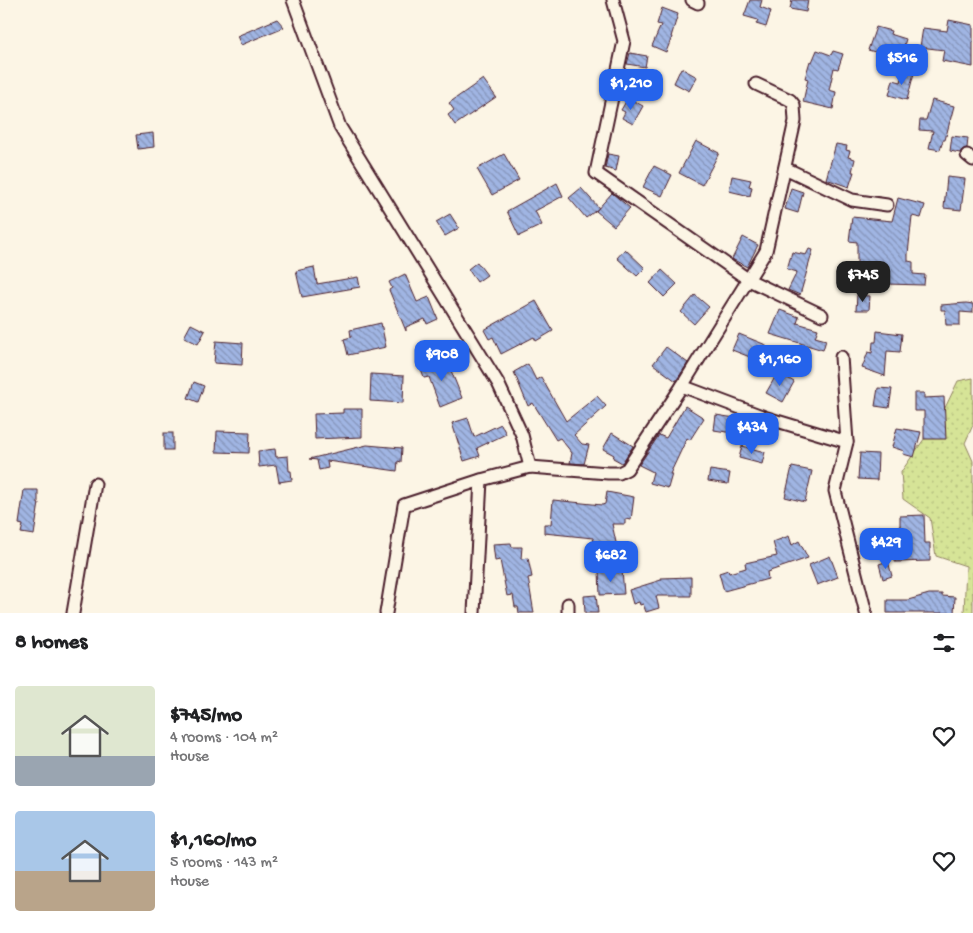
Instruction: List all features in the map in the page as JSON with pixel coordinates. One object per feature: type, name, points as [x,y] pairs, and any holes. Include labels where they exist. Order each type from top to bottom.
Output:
[{"type":"street","points":[[293,0],[340,127],[498,382],[522,435],[530,467]]},
{"type":"street","points":[[613,0],[624,41],[596,173],[749,280],[822,315]]},
{"type":"street","points":[[386,613],[404,506],[481,480],[530,467],[620,473],[627,469],[682,386],[766,251],[795,121],[794,105],[790,100],[756,84]]},
{"type":"street","points":[[785,168],[852,200],[888,206]]},
{"type":"street","points":[[841,357],[847,442],[835,491],[866,613]]},
{"type":"street","points":[[682,386],[767,418],[847,442]]},
{"type":"street","points":[[474,613],[481,480]]},
{"type":"street","points":[[73,613],[95,484]]},
{"type":"green space","points":[[973,378],[973,425],[965,443],[973,461],[973,613],[964,613],[966,566],[936,556],[930,518],[903,499],[901,472],[943,412],[958,381]]},
{"type":"building","points":[[750,0],[762,0],[760,7],[771,11],[766,27],[756,24],[758,20],[744,16]]},
{"type":"building","points":[[792,0],[808,0],[806,12],[790,9]]},
{"type":"building","points":[[662,8],[678,14],[666,52],[652,46],[661,25],[657,24]]},
{"type":"building","points":[[277,19],[284,27],[241,45],[237,36]]},
{"type":"building","points":[[949,20],[973,25],[973,67],[942,61],[944,50],[920,47],[923,28],[947,31]]},
{"type":"building","points":[[876,27],[891,31],[890,34],[906,39],[900,59],[868,50]]},
{"type":"building","points":[[817,50],[831,55],[833,51],[843,54],[838,69],[834,68],[829,90],[836,92],[833,109],[803,102],[808,79],[805,78],[810,61],[812,62]]},
{"type":"building","points":[[630,53],[647,56],[645,67],[627,64]]},
{"type":"building","points":[[681,68],[697,77],[689,91],[674,83]]},
{"type":"building","points":[[904,71],[914,73],[907,100],[889,95],[893,80],[901,82]]},
{"type":"building","points":[[483,79],[496,97],[455,125],[448,115],[454,110],[449,103]]},
{"type":"building","points":[[646,83],[656,89],[650,100],[639,94]]},
{"type":"building","points":[[628,98],[643,106],[633,124],[622,118],[625,112],[621,110]]},
{"type":"building","points":[[932,100],[954,106],[945,140],[943,140],[940,150],[929,148],[933,131],[919,130],[920,120],[926,120]]},
{"type":"building","points":[[153,133],[154,147],[138,149],[136,135]]},
{"type":"building","points":[[952,136],[968,138],[967,148],[960,153],[950,151]]},
{"type":"building","points":[[696,141],[719,153],[702,185],[679,173]]},
{"type":"building","points":[[836,144],[847,146],[846,150],[850,151],[848,157],[855,159],[852,172],[854,172],[849,187],[826,179]]},
{"type":"building","points":[[504,154],[519,180],[492,195],[477,169]]},
{"type":"building","points":[[608,154],[619,156],[616,171],[605,168]]},
{"type":"building","points":[[654,166],[672,175],[662,196],[643,187]]},
{"type":"building","points":[[732,176],[751,180],[749,186],[752,187],[750,196],[729,191]]},
{"type":"building","points":[[947,177],[965,179],[961,210],[944,208]]},
{"type":"building","points":[[557,183],[563,196],[535,211],[542,225],[519,236],[507,211]]},
{"type":"building","points":[[581,188],[599,208],[586,218],[569,198]]},
{"type":"building","points":[[791,188],[803,192],[798,213],[785,209]]},
{"type":"building","points":[[612,193],[630,208],[614,226],[596,211]]},
{"type":"building","points":[[898,198],[925,205],[921,218],[912,216],[908,254],[908,261],[913,262],[913,274],[925,275],[924,285],[886,284],[887,274],[857,275],[857,242],[849,241],[852,217],[892,221]]},
{"type":"building","points":[[450,214],[459,228],[445,236],[436,222]]},
{"type":"building","points":[[743,237],[758,245],[747,267],[732,259]]},
{"type":"building","points":[[625,249],[645,268],[637,276],[617,258]]},
{"type":"building","points":[[809,249],[813,250],[800,295],[788,290],[797,272],[787,269],[792,252],[806,255]]},
{"type":"building","points":[[477,262],[487,275],[477,282],[468,269]]},
{"type":"building","points":[[314,267],[317,284],[358,277],[360,287],[302,297],[296,271]]},
{"type":"building","points":[[662,270],[677,284],[664,297],[650,283]]},
{"type":"building","points":[[405,274],[417,302],[429,297],[438,319],[427,324],[425,319],[406,327],[406,331],[389,290],[392,288],[389,282]]},
{"type":"building","points":[[695,295],[709,307],[694,324],[681,312]]},
{"type":"building","points":[[857,295],[870,296],[869,310],[856,310]]},
{"type":"building","points":[[536,301],[553,331],[536,341],[534,337],[501,354],[493,337],[489,339],[484,330]]},
{"type":"building","points":[[973,304],[973,313],[960,312],[960,325],[946,325],[945,310],[941,310],[941,305]]},
{"type":"building","points":[[780,310],[799,317],[797,323],[818,329],[815,337],[826,340],[823,350],[770,334]]},
{"type":"building","points":[[381,323],[386,347],[348,355],[344,339],[351,337],[350,330]]},
{"type":"building","points":[[191,324],[205,331],[198,344],[184,337]]},
{"type":"building","points":[[877,331],[902,334],[900,352],[887,351],[885,376],[862,368],[868,352],[872,353]]},
{"type":"building","points":[[739,334],[766,345],[760,361],[732,350]]},
{"type":"building","points":[[216,341],[243,343],[242,365],[214,363]]},
{"type":"building","points":[[666,347],[688,363],[676,381],[653,364]]},
{"type":"building","points":[[446,358],[462,398],[440,407],[429,377],[424,378],[420,367]]},
{"type":"building","points":[[528,364],[536,380],[541,377],[566,421],[597,396],[606,406],[574,435],[582,444],[589,445],[584,464],[570,463],[572,453],[560,438],[556,440],[533,403],[528,406],[514,372]]},
{"type":"building","points":[[778,372],[794,382],[783,402],[766,393]]},
{"type":"building","points":[[371,374],[404,376],[403,403],[370,401]]},
{"type":"building","points":[[194,382],[204,386],[198,402],[188,398]]},
{"type":"building","points":[[878,388],[892,389],[889,408],[875,406]]},
{"type":"building","points":[[914,393],[924,393],[924,398],[944,397],[946,439],[924,439],[924,411],[914,411]]},
{"type":"building","points":[[685,406],[704,418],[690,440],[687,438],[670,474],[672,474],[668,488],[650,483],[653,472],[639,465],[659,435],[666,438]]},
{"type":"building","points":[[343,409],[362,409],[362,437],[315,439],[314,414],[343,413]]},
{"type":"building","points":[[716,415],[735,418],[733,433],[714,430]]},
{"type":"building","points":[[468,418],[474,437],[501,424],[506,434],[477,448],[480,456],[464,461],[452,423]]},
{"type":"building","points":[[897,428],[921,432],[914,457],[903,454],[904,451],[892,447]]},
{"type":"building","points":[[217,431],[250,432],[249,453],[216,452]]},
{"type":"building","points":[[164,433],[173,433],[173,450],[164,450]]},
{"type":"building","points":[[612,433],[633,446],[622,463],[613,458],[614,455],[603,449]]},
{"type":"building","points":[[367,445],[402,448],[401,462],[398,461],[397,471],[327,461],[328,468],[319,470],[317,460],[309,459]]},
{"type":"building","points":[[742,446],[765,452],[762,464],[739,458]]},
{"type":"building","points":[[275,449],[276,457],[288,456],[292,480],[279,482],[276,465],[259,467],[258,451]]},
{"type":"building","points":[[860,453],[878,454],[877,480],[858,479]]},
{"type":"building","points":[[792,467],[812,471],[805,502],[785,497]]},
{"type":"building","points":[[710,470],[730,473],[728,484],[708,481]]},
{"type":"building","points":[[24,490],[38,490],[39,503],[34,535],[21,533],[23,525],[19,524]]},
{"type":"building","points":[[607,492],[634,497],[631,520],[625,519],[625,524],[612,524],[617,547],[615,547],[616,553],[597,557],[593,538],[544,533],[544,524],[551,524],[553,500],[602,505],[605,504]]},
{"type":"building","points":[[924,515],[925,543],[930,543],[930,561],[895,562],[894,544],[900,544],[900,516]]},
{"type":"building","points":[[789,536],[792,545],[799,541],[808,558],[767,572],[768,579],[724,591],[719,573],[728,570],[729,573],[746,568],[745,563],[777,556],[773,542]]},
{"type":"building","points":[[511,543],[512,547],[522,547],[521,559],[528,558],[532,577],[528,578],[534,613],[519,613],[518,607],[515,607],[513,595],[507,596],[500,560],[495,561],[493,544]]},
{"type":"building","points":[[830,556],[838,577],[817,585],[809,565]]},
{"type":"building","points":[[888,561],[892,576],[883,579],[879,564]]},
{"type":"building","points":[[622,570],[624,594],[600,595],[599,571]]},
{"type":"building","points":[[691,577],[691,596],[656,596],[659,608],[646,612],[643,604],[640,605],[639,602],[633,604],[629,590],[661,580],[661,578]]},
{"type":"building","points":[[929,594],[955,597],[954,613],[887,613],[887,600],[908,600]]},
{"type":"building","points":[[596,595],[598,613],[585,613],[584,596]]}]
